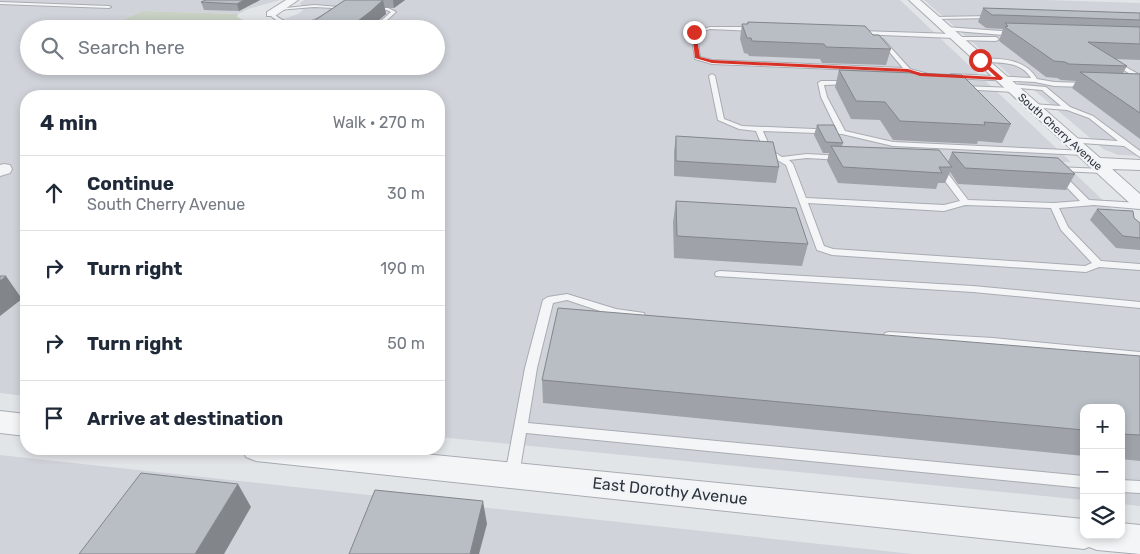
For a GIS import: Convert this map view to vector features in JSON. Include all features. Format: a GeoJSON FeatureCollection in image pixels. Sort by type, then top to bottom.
{"type":"FeatureCollection","features":[{"type":"Feature","properties":{"kind":"street"},"geometry":{"type":"LineString","coordinates":[[274,11],[293,0]]}},
{"type":"Feature","properties":{"kind":"street","name":"South Cherry Avenue"},"geometry":{"type":"LineString","coordinates":[[914,0],[934,18],[953,30],[980,60],[1138,200]]}},
{"type":"Feature","properties":{"kind":"street"},"geometry":{"type":"LineString","coordinates":[[1094,162],[1140,157]]}},
{"type":"Feature","properties":{"kind":"street"},"geometry":{"type":"LineString","coordinates":[[0,422],[20,424]]}},
{"type":"Feature","properties":{"kind":"street","name":"East Dorothy Avenue"},"geometry":{"type":"LineString","coordinates":[[315,455],[1080,534]]}},
{"type":"Feature","properties":{"kind":"street"},"geometry":{"type":"LineString","coordinates":[[1125,538],[1140,540]]}},
{"type":"Feature","properties":{"kind":"lane"},"geometry":{"type":"LineString","coordinates":[[0,4],[109,7]]}},
{"type":"Feature","properties":{"kind":"lane"},"geometry":{"type":"LineString","coordinates":[[276,20],[274,11],[314,6],[346,7]]}},
{"type":"Feature","properties":{"kind":"lane"},"geometry":{"type":"LineString","coordinates":[[320,20],[338,7]]}},
{"type":"Feature","properties":{"kind":"lane"},"geometry":{"type":"LineString","coordinates":[[363,8],[394,11],[384,20]]}},
{"type":"Feature","properties":{"kind":"lane"},"geometry":{"type":"LineString","coordinates":[[953,30],[1002,18]]}},
{"type":"Feature","properties":{"kind":"lane"},"geometry":{"type":"LineString","coordinates":[[759,30],[710,28],[694,32],[698,58],[712,62],[908,70],[920,74],[938,75]]}},
{"type":"Feature","properties":{"kind":"lane"},"geometry":{"type":"LineString","coordinates":[[953,30],[968,29]]}},
{"type":"Feature","properties":{"kind":"lane"},"geometry":{"type":"LineString","coordinates":[[857,33],[968,29],[1022,37],[953,30]]}},
{"type":"Feature","properties":{"kind":"lane"},"geometry":{"type":"LineString","coordinates":[[877,33],[908,70]]}},
{"type":"Feature","properties":{"kind":"lane"},"geometry":{"type":"LineString","coordinates":[[980,60],[1010,61],[1031,73],[1035,80]]}},
{"type":"Feature","properties":{"kind":"lane"},"geometry":{"type":"LineString","coordinates":[[1124,68],[1140,78]]}},
{"type":"Feature","properties":{"kind":"lane"},"geometry":{"type":"LineString","coordinates":[[712,76],[721,120],[741,128],[842,132],[893,144],[925,149],[1094,162]]}},
{"type":"Feature","properties":{"kind":"lane"},"geometry":{"type":"LineString","coordinates":[[947,76],[1044,88],[1068,108]]}},
{"type":"Feature","properties":{"kind":"lane"},"geometry":{"type":"LineString","coordinates":[[955,87],[1009,85],[1035,80],[1054,84],[1089,86]]}},
{"type":"Feature","properties":{"kind":"lane"},"geometry":{"type":"LineString","coordinates":[[842,132],[824,96],[821,83],[858,83]]}},
{"type":"Feature","properties":{"kind":"lane"},"geometry":{"type":"LineString","coordinates":[[1032,106],[1068,108],[1091,117],[1140,157]]}},
{"type":"Feature","properties":{"kind":"lane"},"geometry":{"type":"LineString","coordinates":[[759,130],[768,151],[790,164],[820,248],[832,252],[1086,269],[1098,264],[1140,267]]}},
{"type":"Feature","properties":{"kind":"lane"},"geometry":{"type":"LineString","coordinates":[[1070,140],[1125,144]]}},
{"type":"Feature","properties":{"kind":"lane"},"geometry":{"type":"LineString","coordinates":[[781,159],[807,156],[847,158]]}},
{"type":"Feature","properties":{"kind":"lane"},"geometry":{"type":"LineString","coordinates":[[951,164],[936,162],[965,202]]}},
{"type":"Feature","properties":{"kind":"lane"},"geometry":{"type":"LineString","coordinates":[[1087,203],[1053,169],[1094,162]]}},
{"type":"Feature","properties":{"kind":"lane"},"geometry":{"type":"LineString","coordinates":[[803,200],[944,208],[965,202],[1054,206],[1138,200]]}},
{"type":"Feature","properties":{"kind":"lane"},"geometry":{"type":"LineString","coordinates":[[1054,206],[1064,228],[1098,264]]}},
{"type":"Feature","properties":{"kind":"lane"},"geometry":{"type":"LineString","coordinates":[[720,274],[964,289],[1140,305]]}},
{"type":"Feature","properties":{"kind":"lane"},"geometry":{"type":"LineString","coordinates":[[512,475],[533,359],[548,300],[567,298],[615,312],[648,317]]}},
{"type":"Feature","properties":{"kind":"lane"},"geometry":{"type":"LineString","coordinates":[[874,335],[993,342],[1140,356]]}},
{"type":"Feature","properties":{"kind":"lane"},"geometry":{"type":"LineString","coordinates":[[520,427],[1080,482]]}},
{"type":"Feature","properties":{"kind":"lane"},"geometry":{"type":"LineString","coordinates":[[1125,486],[1140,487]]}},
{"type":"Feature","properties":{"kind":"shaded area"},"geometry":{"type":"Polygon","coordinates":[[[0,0],[280,0],[248,9],[238,14],[143,11],[122,20],[20,20],[20,75],[445,75],[445,20],[280,20],[298,14],[303,10],[300,3],[304,0],[900,0],[1071,162],[1063,162],[1140,236],[1140,506],[1125,504],[1125,404],[1080,404],[1080,500],[445,438],[445,90],[20,90],[20,395],[0,393],[0,0]]]}},
{"type":"Feature","properties":{"kind":"shaded area"},"geometry":{"type":"Polygon","coordinates":[[[924,0],[1047,0],[1140,3],[1140,156],[1118,155],[1103,149],[1028,85],[1021,85],[924,0]]]}},
{"type":"Feature","properties":{"kind":"shaded area"},"geometry":{"type":"Polygon","coordinates":[[[143,11],[238,14],[237,17],[243,20],[122,20],[143,11]]]}},
{"type":"Feature","properties":{"kind":"shaded area"},"geometry":{"type":"Polygon","coordinates":[[[0,455],[913,554],[0,554],[0,455]]]}},
{"type":"Feature","properties":{"kind":"building"},"geometry":{"type":"Polygon","coordinates":[[[206,0],[244,0],[237,4],[201,2],[206,0]]]}},
{"type":"Feature","properties":{"kind":"building"},"geometry":{"type":"Polygon","coordinates":[[[345,0],[383,0],[359,20],[315,20],[345,0]]]}},
{"type":"Feature","properties":{"kind":"building"},"geometry":{"type":"Polygon","coordinates":[[[983,8],[1140,13],[1140,20],[992,15],[983,8]]]}},
{"type":"Feature","properties":{"kind":"building"},"geometry":{"type":"Polygon","coordinates":[[[748,22],[865,26],[873,35],[879,35],[891,49],[826,47],[824,44],[752,41],[751,38],[747,38],[742,24],[748,24],[748,22]]]}},
{"type":"Feature","properties":{"kind":"building"},"geometry":{"type":"Polygon","coordinates":[[[1005,23],[1140,27],[1140,44],[1088,42],[1127,66],[1069,64],[1054,61],[1005,27],[1008,26],[1005,23]]]}},
{"type":"Feature","properties":{"kind":"building"},"geometry":{"type":"Polygon","coordinates":[[[839,70],[962,75],[1011,124],[984,122],[985,125],[900,121],[885,102],[856,101],[839,70]]]}},
{"type":"Feature","properties":{"kind":"building"},"geometry":{"type":"Polygon","coordinates":[[[1080,72],[1140,74],[1140,113],[1080,72]]]}},
{"type":"Feature","properties":{"kind":"building"},"geometry":{"type":"Polygon","coordinates":[[[817,125],[834,125],[843,143],[826,142],[817,125]]]}},
{"type":"Feature","properties":{"kind":"building"},"geometry":{"type":"Polygon","coordinates":[[[676,136],[773,142],[779,167],[676,161],[676,136]]]}},
{"type":"Feature","properties":{"kind":"building"},"geometry":{"type":"Polygon","coordinates":[[[831,146],[939,150],[952,167],[939,167],[942,173],[843,167],[831,146]]]}},
{"type":"Feature","properties":{"kind":"building"},"geometry":{"type":"Polygon","coordinates":[[[952,152],[1058,158],[1075,174],[965,168],[952,152]]]}},
{"type":"Feature","properties":{"kind":"building"},"geometry":{"type":"Polygon","coordinates":[[[676,201],[796,208],[808,244],[677,236],[676,201]]]}},
{"type":"Feature","properties":{"kind":"building"},"geometry":{"type":"Polygon","coordinates":[[[1097,209],[1133,211],[1134,218],[1140,223],[1140,238],[1123,236],[1097,209]]]}},
{"type":"Feature","properties":{"kind":"building"},"geometry":{"type":"Polygon","coordinates":[[[558,308],[1140,356],[1140,435],[1125,434],[1125,404],[1080,404],[1080,430],[542,380],[558,308]]]}},
{"type":"Feature","properties":{"kind":"building"},"geometry":{"type":"Polygon","coordinates":[[[141,473],[238,484],[195,554],[79,554],[141,473]]]}},
{"type":"Feature","properties":{"kind":"building"},"geometry":{"type":"Polygon","coordinates":[[[375,490],[483,501],[470,554],[349,554],[375,490]]]}},
{"type":"Feature","properties":{"kind":"route"},"geometry":{"type":"LineString","coordinates":[[694,32],[698,58],[712,62],[908,70],[920,74],[1001,78],[980,60]]}}]}
